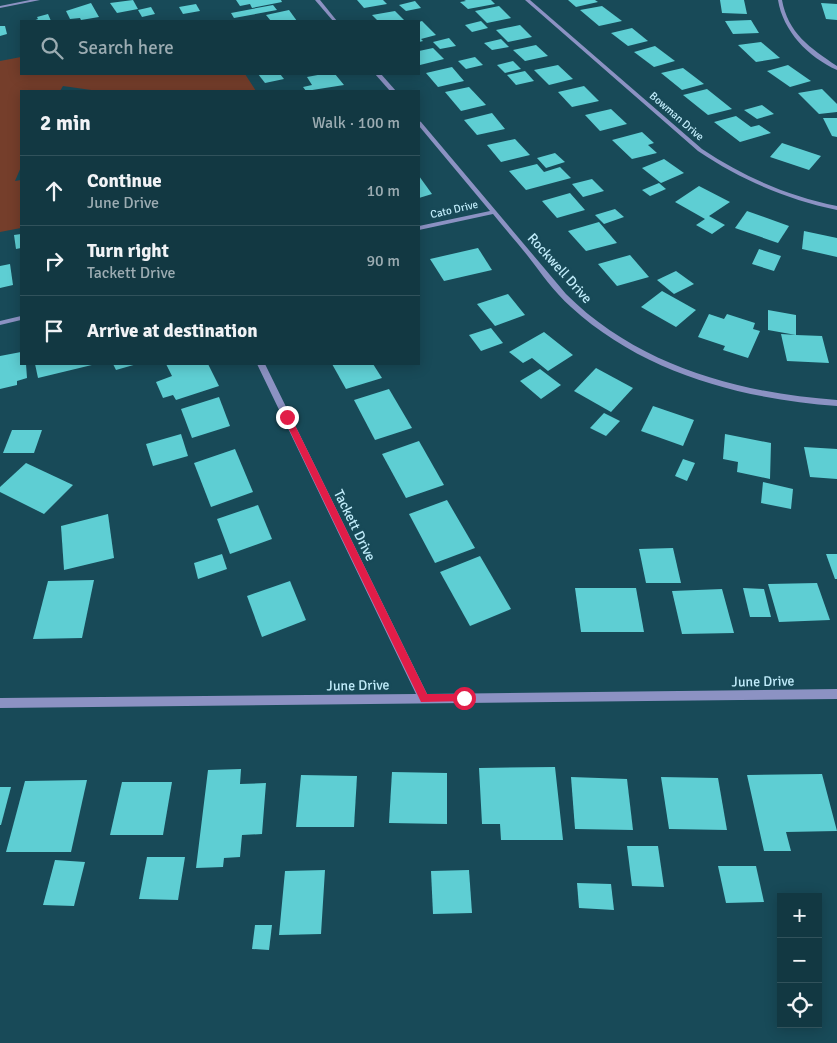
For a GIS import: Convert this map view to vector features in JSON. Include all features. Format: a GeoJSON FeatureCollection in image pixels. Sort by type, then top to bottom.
{"type":"FeatureCollection","features":[{"type":"Feature","properties":{"kind":"street"},"geometry":{"type":"LineString","coordinates":[[0,8],[38,0]]}},
{"type":"Feature","properties":{"kind":"street"},"geometry":{"type":"LineString","coordinates":[[317,0],[334,20]]}},
{"type":"Feature","properties":{"kind":"street","name":"Bowman Drive"},"geometry":{"type":"LineString","coordinates":[[527,0],[700,150],[721,164],[769,188],[837,208]]}},
{"type":"Feature","properties":{"kind":"street"},"geometry":{"type":"LineString","coordinates":[[780,0],[781,10],[790,30],[810,50],[837,68]]}},
{"type":"Feature","properties":{"kind":"street"},"geometry":{"type":"LineString","coordinates":[[379,75],[392,90]]}},
{"type":"Feature","properties":{"kind":"street","name":"Rockwell Drive"},"geometry":{"type":"LineString","coordinates":[[420,124],[566,298],[601,327],[628,345],[666,364],[722,384],[791,399],[837,403]]}},
{"type":"Feature","properties":{"kind":"street","name":"Cato Drive"},"geometry":{"type":"LineString","coordinates":[[420,228],[494,212]]}},
{"type":"Feature","properties":{"kind":"street"},"geometry":{"type":"LineString","coordinates":[[0,323],[20,318]]}},
{"type":"Feature","properties":{"kind":"street","name":"Tackett Drive"},"geometry":{"type":"LineString","coordinates":[[261,365],[424,698]]}},
{"type":"Feature","properties":{"kind":"street","name":"June Drive"},"geometry":{"type":"LineString","coordinates":[[0,703],[837,694]]}},
{"type":"Feature","properties":{"kind":"shaded area"},"geometry":{"type":"Polygon","coordinates":[[[20,57],[20,75],[246,75],[255,90],[91,90],[63,86],[61,90],[20,90],[20,169],[15,181],[20,180],[20,228],[0,232],[0,61],[20,57]]]}},
{"type":"Feature","properties":{"kind":"building"},"geometry":{"type":"Polygon","coordinates":[[[133,0],[138,9],[117,13],[110,3],[133,0]]]}},
{"type":"Feature","properties":{"kind":"building"},"geometry":{"type":"Polygon","coordinates":[[[236,0],[281,0],[282,2],[252,8],[250,4],[240,6],[236,0]]]}},
{"type":"Feature","properties":{"kind":"building"},"geometry":{"type":"Polygon","coordinates":[[[357,0],[383,0],[387,4],[364,8],[357,0]]]}},
{"type":"Feature","properties":{"kind":"building"},"geometry":{"type":"Polygon","coordinates":[[[464,0],[491,0],[495,4],[468,9],[460,2],[466,1],[464,0]]]}},
{"type":"Feature","properties":{"kind":"building"},"geometry":{"type":"Polygon","coordinates":[[[568,0],[595,0],[598,2],[576,7],[568,0]]]}},
{"type":"Feature","properties":{"kind":"building"},"geometry":{"type":"Polygon","coordinates":[[[720,0],[744,0],[747,14],[722,13],[720,0]]]}},
{"type":"Feature","properties":{"kind":"building"},"geometry":{"type":"Polygon","coordinates":[[[415,1],[421,8],[406,11],[399,5],[415,1]]]}},
{"type":"Feature","properties":{"kind":"building"},"geometry":{"type":"Polygon","coordinates":[[[91,3],[99,17],[81,20],[80,18],[70,19],[66,11],[91,3]]]}},
{"type":"Feature","properties":{"kind":"building"},"geometry":{"type":"Polygon","coordinates":[[[821,3],[837,4],[837,20],[826,19],[821,3]]]}},
{"type":"Feature","properties":{"kind":"building"},"geometry":{"type":"Polygon","coordinates":[[[196,4],[200,11],[183,14],[179,7],[196,4]]]}},
{"type":"Feature","properties":{"kind":"building"},"geometry":{"type":"Polygon","coordinates":[[[273,5],[277,10],[234,18],[231,13],[273,5]]]}},
{"type":"Feature","properties":{"kind":"building"},"geometry":{"type":"Polygon","coordinates":[[[499,6],[511,18],[487,23],[475,11],[499,6]]]}},
{"type":"Feature","properties":{"kind":"building"},"geometry":{"type":"Polygon","coordinates":[[[602,6],[622,21],[599,26],[580,10],[602,6]]]}},
{"type":"Feature","properties":{"kind":"building"},"geometry":{"type":"Polygon","coordinates":[[[151,7],[155,14],[142,17],[138,10],[151,7]]]}},
{"type":"Feature","properties":{"kind":"building"},"geometry":{"type":"Polygon","coordinates":[[[289,10],[296,20],[270,20],[266,15],[289,10]]]}},
{"type":"Feature","properties":{"kind":"building"},"geometry":{"type":"Polygon","coordinates":[[[395,11],[404,20],[377,20],[372,15],[395,11]]]}},
{"type":"Feature","properties":{"kind":"building"},"geometry":{"type":"Polygon","coordinates":[[[48,14],[51,20],[36,20],[38,19],[37,17],[48,14]]]}},
{"type":"Feature","properties":{"kind":"building"},"geometry":{"type":"Polygon","coordinates":[[[751,20],[759,33],[733,34],[725,21],[751,20]]]}},
{"type":"Feature","properties":{"kind":"building"},"geometry":{"type":"Polygon","coordinates":[[[422,21],[436,35],[421,39],[423,41],[420,42],[420,22],[422,21]]]}},
{"type":"Feature","properties":{"kind":"building"},"geometry":{"type":"Polygon","coordinates":[[[481,21],[488,28],[472,32],[465,25],[481,21]]]}},
{"type":"Feature","properties":{"kind":"building"},"geometry":{"type":"Polygon","coordinates":[[[520,25],[532,37],[508,42],[496,30],[520,25]]]}},
{"type":"Feature","properties":{"kind":"building"},"geometry":{"type":"Polygon","coordinates":[[[0,26],[5,26],[7,34],[0,36],[0,26]]]}},
{"type":"Feature","properties":{"kind":"building"},"geometry":{"type":"Polygon","coordinates":[[[632,28],[648,41],[628,46],[611,33],[632,28]]]}},
{"type":"Feature","properties":{"kind":"building"},"geometry":{"type":"Polygon","coordinates":[[[449,38],[456,46],[440,49],[433,42],[449,38]]]}},
{"type":"Feature","properties":{"kind":"building"},"geometry":{"type":"Polygon","coordinates":[[[501,39],[509,47],[492,50],[484,43],[501,39]]]}},
{"type":"Feature","properties":{"kind":"building"},"geometry":{"type":"Polygon","coordinates":[[[761,42],[780,58],[756,62],[738,45],[761,42]]]}},
{"type":"Feature","properties":{"kind":"building"},"geometry":{"type":"Polygon","coordinates":[[[536,45],[548,56],[525,61],[513,50],[536,45]]]}},
{"type":"Feature","properties":{"kind":"building"},"geometry":{"type":"Polygon","coordinates":[[[655,46],[675,61],[654,67],[634,52],[655,46]]]}},
{"type":"Feature","properties":{"kind":"building"},"geometry":{"type":"Polygon","coordinates":[[[433,48],[444,59],[420,65],[420,51],[433,48]]]}},
{"type":"Feature","properties":{"kind":"building"},"geometry":{"type":"Polygon","coordinates":[[[475,57],[483,65],[466,69],[458,61],[475,57]]]}},
{"type":"Feature","properties":{"kind":"building"},"geometry":{"type":"Polygon","coordinates":[[[513,61],[521,69],[505,73],[497,65],[513,61]]]}},
{"type":"Feature","properties":{"kind":"building"},"geometry":{"type":"Polygon","coordinates":[[[558,65],[573,79],[549,85],[534,70],[558,65]]]}},
{"type":"Feature","properties":{"kind":"building"},"geometry":{"type":"Polygon","coordinates":[[[788,65],[811,81],[790,87],[767,71],[788,65]]]}},
{"type":"Feature","properties":{"kind":"building"},"geometry":{"type":"Polygon","coordinates":[[[452,67],[464,81],[438,87],[426,73],[452,67]]]}},
{"type":"Feature","properties":{"kind":"building"},"geometry":{"type":"Polygon","coordinates":[[[683,68],[704,84],[682,90],[661,73],[683,68]]]}},
{"type":"Feature","properties":{"kind":"building"},"geometry":{"type":"Polygon","coordinates":[[[525,71],[534,81],[516,85],[507,75],[525,71]]]}},
{"type":"Feature","properties":{"kind":"building"},"geometry":{"type":"Polygon","coordinates":[[[259,75],[281,75],[284,79],[265,83],[259,75]]]}},
{"type":"Feature","properties":{"kind":"building"},"geometry":{"type":"Polygon","coordinates":[[[336,75],[344,85],[305,90],[303,87],[312,85],[307,77],[336,75]]]}},
{"type":"Feature","properties":{"kind":"building"},"geometry":{"type":"Polygon","coordinates":[[[584,86],[599,101],[572,107],[558,92],[584,86]]]}},
{"type":"Feature","properties":{"kind":"building"},"geometry":{"type":"Polygon","coordinates":[[[469,87],[486,105],[461,111],[445,92],[469,87]]]}},
{"type":"Feature","properties":{"kind":"building"},"geometry":{"type":"Polygon","coordinates":[[[707,89],[732,109],[708,115],[683,95],[707,89]]]}},
{"type":"Feature","properties":{"kind":"building"},"geometry":{"type":"Polygon","coordinates":[[[822,89],[837,104],[837,112],[819,114],[798,93],[822,89]]]}},
{"type":"Feature","properties":{"kind":"building"},"geometry":{"type":"Polygon","coordinates":[[[762,105],[774,114],[757,119],[744,110],[762,105]]]}},
{"type":"Feature","properties":{"kind":"building"},"geometry":{"type":"Polygon","coordinates":[[[611,109],[627,124],[600,131],[585,115],[611,109]]]}},
{"type":"Feature","properties":{"kind":"building"},"geometry":{"type":"Polygon","coordinates":[[[492,113],[505,129],[477,135],[464,120],[492,113]]]}},
{"type":"Feature","properties":{"kind":"building"},"geometry":{"type":"Polygon","coordinates":[[[736,116],[751,127],[759,125],[771,133],[740,142],[714,122],[736,116]]]}},
{"type":"Feature","properties":{"kind":"building"},"geometry":{"type":"Polygon","coordinates":[[[823,118],[837,118],[837,137],[832,136],[823,118]]]}},
{"type":"Feature","properties":{"kind":"building"},"geometry":{"type":"Polygon","coordinates":[[[642,132],[654,143],[648,145],[657,153],[632,159],[612,140],[642,132]]]}},
{"type":"Feature","properties":{"kind":"building"},"geometry":{"type":"Polygon","coordinates":[[[515,139],[530,155],[501,162],[487,145],[515,139]]]}},
{"type":"Feature","properties":{"kind":"building"},"geometry":{"type":"Polygon","coordinates":[[[782,143],[821,156],[809,170],[770,157],[782,143]]]}},
{"type":"Feature","properties":{"kind":"building"},"geometry":{"type":"Polygon","coordinates":[[[555,153],[565,162],[546,168],[537,158],[555,153]]]}},
{"type":"Feature","properties":{"kind":"building"},"geometry":{"type":"Polygon","coordinates":[[[664,159],[684,173],[661,183],[642,168],[664,159]]]}},
{"type":"Feature","properties":{"kind":"building"},"geometry":{"type":"Polygon","coordinates":[[[537,164],[544,172],[560,167],[571,178],[526,190],[509,171],[537,164]]]}},
{"type":"Feature","properties":{"kind":"building"},"geometry":{"type":"Polygon","coordinates":[[[420,177],[432,194],[420,198],[420,177]]]}},
{"type":"Feature","properties":{"kind":"building"},"geometry":{"type":"Polygon","coordinates":[[[592,179],[604,191],[583,197],[572,184],[592,179]]]}},
{"type":"Feature","properties":{"kind":"building"},"geometry":{"type":"Polygon","coordinates":[[[659,183],[666,189],[650,196],[642,190],[659,183]]]}},
{"type":"Feature","properties":{"kind":"building"},"geometry":{"type":"Polygon","coordinates":[[[699,186],[730,202],[709,216],[725,225],[712,234],[696,225],[705,219],[675,202],[699,186]]]}},
{"type":"Feature","properties":{"kind":"building"},"geometry":{"type":"Polygon","coordinates":[[[570,193],[585,210],[557,218],[542,201],[570,193]]]}},
{"type":"Feature","properties":{"kind":"building"},"geometry":{"type":"Polygon","coordinates":[[[615,209],[624,217],[604,224],[595,215],[615,209]]]}},
{"type":"Feature","properties":{"kind":"building"},"geometry":{"type":"Polygon","coordinates":[[[747,211],[789,226],[778,243],[735,228],[747,211]]]}},
{"type":"Feature","properties":{"kind":"building"},"geometry":{"type":"Polygon","coordinates":[[[599,222],[617,243],[586,251],[568,231],[599,222]]]}},
{"type":"Feature","properties":{"kind":"building"},"geometry":{"type":"Polygon","coordinates":[[[804,231],[837,238],[837,257],[802,249],[804,231]]]}},
{"type":"Feature","properties":{"kind":"building"},"geometry":{"type":"Polygon","coordinates":[[[20,234],[20,248],[16,249],[14,235],[20,234]]]}},
{"type":"Feature","properties":{"kind":"building"},"geometry":{"type":"Polygon","coordinates":[[[478,248],[492,270],[444,281],[430,259],[478,248]]]}},
{"type":"Feature","properties":{"kind":"building"},"geometry":{"type":"Polygon","coordinates":[[[759,249],[781,256],[774,271],[752,264],[759,249]]]}},
{"type":"Feature","properties":{"kind":"building"},"geometry":{"type":"Polygon","coordinates":[[[630,255],[649,277],[617,286],[598,264],[630,255]]]}},
{"type":"Feature","properties":{"kind":"building"},"geometry":{"type":"Polygon","coordinates":[[[10,264],[13,285],[0,288],[0,266],[10,264]]]}},
{"type":"Feature","properties":{"kind":"building"},"geometry":{"type":"Polygon","coordinates":[[[676,271],[694,284],[674,294],[657,280],[676,271]]]}},
{"type":"Feature","properties":{"kind":"building"},"geometry":{"type":"Polygon","coordinates":[[[662,291],[696,310],[676,327],[641,307],[662,291]]]}},
{"type":"Feature","properties":{"kind":"building"},"geometry":{"type":"Polygon","coordinates":[[[508,294],[525,315],[495,326],[477,304],[508,294]]]}},
{"type":"Feature","properties":{"kind":"building"},"geometry":{"type":"Polygon","coordinates":[[[768,310],[796,315],[796,335],[768,330],[768,310]]]}},
{"type":"Feature","properties":{"kind":"building"},"geometry":{"type":"Polygon","coordinates":[[[709,314],[724,319],[727,314],[755,323],[753,329],[760,331],[748,358],[723,350],[725,346],[698,337],[709,314]]]}},
{"type":"Feature","properties":{"kind":"building"},"geometry":{"type":"Polygon","coordinates":[[[491,328],[503,343],[481,351],[469,335],[491,328]]]}},
{"type":"Feature","properties":{"kind":"building"},"geometry":{"type":"Polygon","coordinates":[[[544,332],[573,355],[548,371],[532,358],[523,363],[509,352],[544,332]]]}},
{"type":"Feature","properties":{"kind":"building"},"geometry":{"type":"Polygon","coordinates":[[[781,334],[822,336],[829,363],[787,361],[781,334]]]}},
{"type":"Feature","properties":{"kind":"building"},"geometry":{"type":"Polygon","coordinates":[[[20,352],[20,365],[26,365],[27,378],[17,381],[17,385],[0,389],[0,356],[20,352]]]}},
{"type":"Feature","properties":{"kind":"building"},"geometry":{"type":"Polygon","coordinates":[[[35,365],[92,365],[38,378],[35,365]]]}},
{"type":"Feature","properties":{"kind":"building"},"geometry":{"type":"Polygon","coordinates":[[[114,365],[134,365],[116,370],[114,365]]]}},
{"type":"Feature","properties":{"kind":"building"},"geometry":{"type":"Polygon","coordinates":[[[166,365],[208,365],[219,386],[176,400],[173,395],[163,398],[156,382],[172,376],[166,365]]]}},
{"type":"Feature","properties":{"kind":"building"},"geometry":{"type":"Polygon","coordinates":[[[333,365],[374,365],[382,378],[346,389],[333,365]]]}},
{"type":"Feature","properties":{"kind":"building"},"geometry":{"type":"Polygon","coordinates":[[[596,368],[633,388],[611,412],[574,391],[596,368]]]}},
{"type":"Feature","properties":{"kind":"building"},"geometry":{"type":"Polygon","coordinates":[[[540,369],[561,385],[541,399],[520,381],[540,369]]]}},
{"type":"Feature","properties":{"kind":"building"},"geometry":{"type":"Polygon","coordinates":[[[389,389],[412,428],[375,440],[354,400],[389,389]]]}},
{"type":"Feature","properties":{"kind":"building"},"geometry":{"type":"Polygon","coordinates":[[[219,397],[230,426],[192,438],[181,409],[219,397]]]}},
{"type":"Feature","properties":{"kind":"building"},"geometry":{"type":"Polygon","coordinates":[[[653,406],[694,420],[683,446],[641,431],[653,406]]]}},
{"type":"Feature","properties":{"kind":"building"},"geometry":{"type":"Polygon","coordinates":[[[604,413],[620,421],[606,436],[590,428],[604,413]]]}},
{"type":"Feature","properties":{"kind":"building"},"geometry":{"type":"Polygon","coordinates":[[[12,430],[42,430],[34,453],[3,453],[12,430]]]}},
{"type":"Feature","properties":{"kind":"building"},"geometry":{"type":"Polygon","coordinates":[[[181,434],[188,456],[153,466],[146,444],[181,434]]]}},
{"type":"Feature","properties":{"kind":"building"},"geometry":{"type":"Polygon","coordinates":[[[725,434],[771,443],[770,479],[737,472],[738,462],[723,459],[725,434]]]}},
{"type":"Feature","properties":{"kind":"building"},"geometry":{"type":"Polygon","coordinates":[[[419,441],[444,485],[406,498],[382,454],[419,441]]]}},
{"type":"Feature","properties":{"kind":"building"},"geometry":{"type":"Polygon","coordinates":[[[804,447],[837,449],[837,479],[810,477],[804,447]]]}},
{"type":"Feature","properties":{"kind":"building"},"geometry":{"type":"Polygon","coordinates":[[[235,449],[253,492],[211,507],[194,463],[235,449]]]}},
{"type":"Feature","properties":{"kind":"building"},"geometry":{"type":"Polygon","coordinates":[[[683,459],[695,463],[687,481],[675,476],[683,459]]]}},
{"type":"Feature","properties":{"kind":"building"},"geometry":{"type":"Polygon","coordinates":[[[26,463],[73,485],[44,514],[0,492],[0,487],[26,463]]]}},
{"type":"Feature","properties":{"kind":"building"},"geometry":{"type":"Polygon","coordinates":[[[763,482],[793,489],[791,509],[761,503],[763,482]]]}},
{"type":"Feature","properties":{"kind":"building"},"geometry":{"type":"Polygon","coordinates":[[[447,500],[475,548],[435,563],[409,514],[447,500]]]}},
{"type":"Feature","properties":{"kind":"building"},"geometry":{"type":"Polygon","coordinates":[[[258,505],[272,539],[230,554],[217,519],[258,505]]]}},
{"type":"Feature","properties":{"kind":"building"},"geometry":{"type":"Polygon","coordinates":[[[108,514],[114,558],[64,570],[61,526],[108,514]]]}},
{"type":"Feature","properties":{"kind":"building"},"geometry":{"type":"Polygon","coordinates":[[[673,548],[681,583],[646,583],[639,549],[673,548]]]}},
{"type":"Feature","properties":{"kind":"building"},"geometry":{"type":"Polygon","coordinates":[[[222,554],[227,569],[198,579],[194,563],[222,554]]]}},
{"type":"Feature","properties":{"kind":"building"},"geometry":{"type":"Polygon","coordinates":[[[826,554],[837,554],[837,579],[835,579],[826,554]]]}},
{"type":"Feature","properties":{"kind":"building"},"geometry":{"type":"Polygon","coordinates":[[[480,556],[511,609],[470,626],[440,572],[480,556]]]}},
{"type":"Feature","properties":{"kind":"building"},"geometry":{"type":"Polygon","coordinates":[[[94,580],[82,638],[33,639],[48,581],[94,580]]]}},
{"type":"Feature","properties":{"kind":"building"},"geometry":{"type":"Polygon","coordinates":[[[290,581],[306,620],[262,637],[247,596],[290,581]]]}},
{"type":"Feature","properties":{"kind":"building"},"geometry":{"type":"Polygon","coordinates":[[[817,583],[830,620],[779,622],[768,584],[817,583]]]}},
{"type":"Feature","properties":{"kind":"building"},"geometry":{"type":"Polygon","coordinates":[[[575,588],[636,588],[644,632],[581,632],[575,588]]]}},
{"type":"Feature","properties":{"kind":"building"},"geometry":{"type":"Polygon","coordinates":[[[743,588],[764,589],[771,617],[750,617],[743,588]]]}},
{"type":"Feature","properties":{"kind":"building"},"geometry":{"type":"Polygon","coordinates":[[[722,589],[734,633],[682,634],[672,591],[722,589]]]}},
{"type":"Feature","properties":{"kind":"building"},"geometry":{"type":"Polygon","coordinates":[[[555,767],[563,840],[501,840],[500,824],[482,824],[479,768],[555,767]]]}},
{"type":"Feature","properties":{"kind":"building"},"geometry":{"type":"Polygon","coordinates":[[[241,769],[240,784],[266,783],[262,834],[242,835],[240,857],[224,858],[223,867],[196,868],[208,770],[241,769]]]}},
{"type":"Feature","properties":{"kind":"building"},"geometry":{"type":"Polygon","coordinates":[[[392,772],[447,773],[447,824],[389,823],[392,772]]]}},
{"type":"Feature","properties":{"kind":"building"},"geometry":{"type":"Polygon","coordinates":[[[822,774],[837,831],[786,832],[791,851],[764,851],[747,775],[822,774]]]}},
{"type":"Feature","properties":{"kind":"building"},"geometry":{"type":"Polygon","coordinates":[[[301,775],[357,776],[354,827],[296,827],[301,775]]]}},
{"type":"Feature","properties":{"kind":"building"},"geometry":{"type":"Polygon","coordinates":[[[571,777],[627,779],[633,830],[575,829],[571,777]]]}},
{"type":"Feature","properties":{"kind":"building"},"geometry":{"type":"Polygon","coordinates":[[[661,777],[718,778],[727,830],[669,829],[661,777]]]}},
{"type":"Feature","properties":{"kind":"building"},"geometry":{"type":"Polygon","coordinates":[[[87,780],[71,852],[6,852],[25,781],[87,780]]]}},
{"type":"Feature","properties":{"kind":"building"},"geometry":{"type":"Polygon","coordinates":[[[122,782],[172,782],[163,835],[110,835],[122,782]]]}},
{"type":"Feature","properties":{"kind":"building"},"geometry":{"type":"Polygon","coordinates":[[[0,787],[11,787],[1,825],[0,825],[0,787]]]}},
{"type":"Feature","properties":{"kind":"building"},"geometry":{"type":"Polygon","coordinates":[[[627,846],[658,846],[664,887],[632,886],[627,846]]]}},
{"type":"Feature","properties":{"kind":"building"},"geometry":{"type":"Polygon","coordinates":[[[147,857],[185,857],[178,900],[139,899],[147,857]]]}},
{"type":"Feature","properties":{"kind":"building"},"geometry":{"type":"Polygon","coordinates":[[[55,860],[85,862],[74,906],[43,905],[55,860]]]}},
{"type":"Feature","properties":{"kind":"building"},"geometry":{"type":"Polygon","coordinates":[[[718,866],[756,866],[764,902],[726,903],[718,866]]]}},
{"type":"Feature","properties":{"kind":"building"},"geometry":{"type":"Polygon","coordinates":[[[325,870],[321,934],[279,935],[285,871],[325,870]]]}},
{"type":"Feature","properties":{"kind":"building"},"geometry":{"type":"Polygon","coordinates":[[[469,870],[472,913],[433,914],[431,871],[469,870]]]}},
{"type":"Feature","properties":{"kind":"building"},"geometry":{"type":"Polygon","coordinates":[[[577,883],[611,884],[614,910],[579,908],[577,883]]]}},
{"type":"Feature","properties":{"kind":"building"},"geometry":{"type":"Polygon","coordinates":[[[255,925],[272,925],[269,950],[252,949],[255,925]]]}},
{"type":"Feature","properties":{"kind":"route"},"geometry":{"type":"LineString","coordinates":[[287,417],[424,698],[464,698]]}}]}
